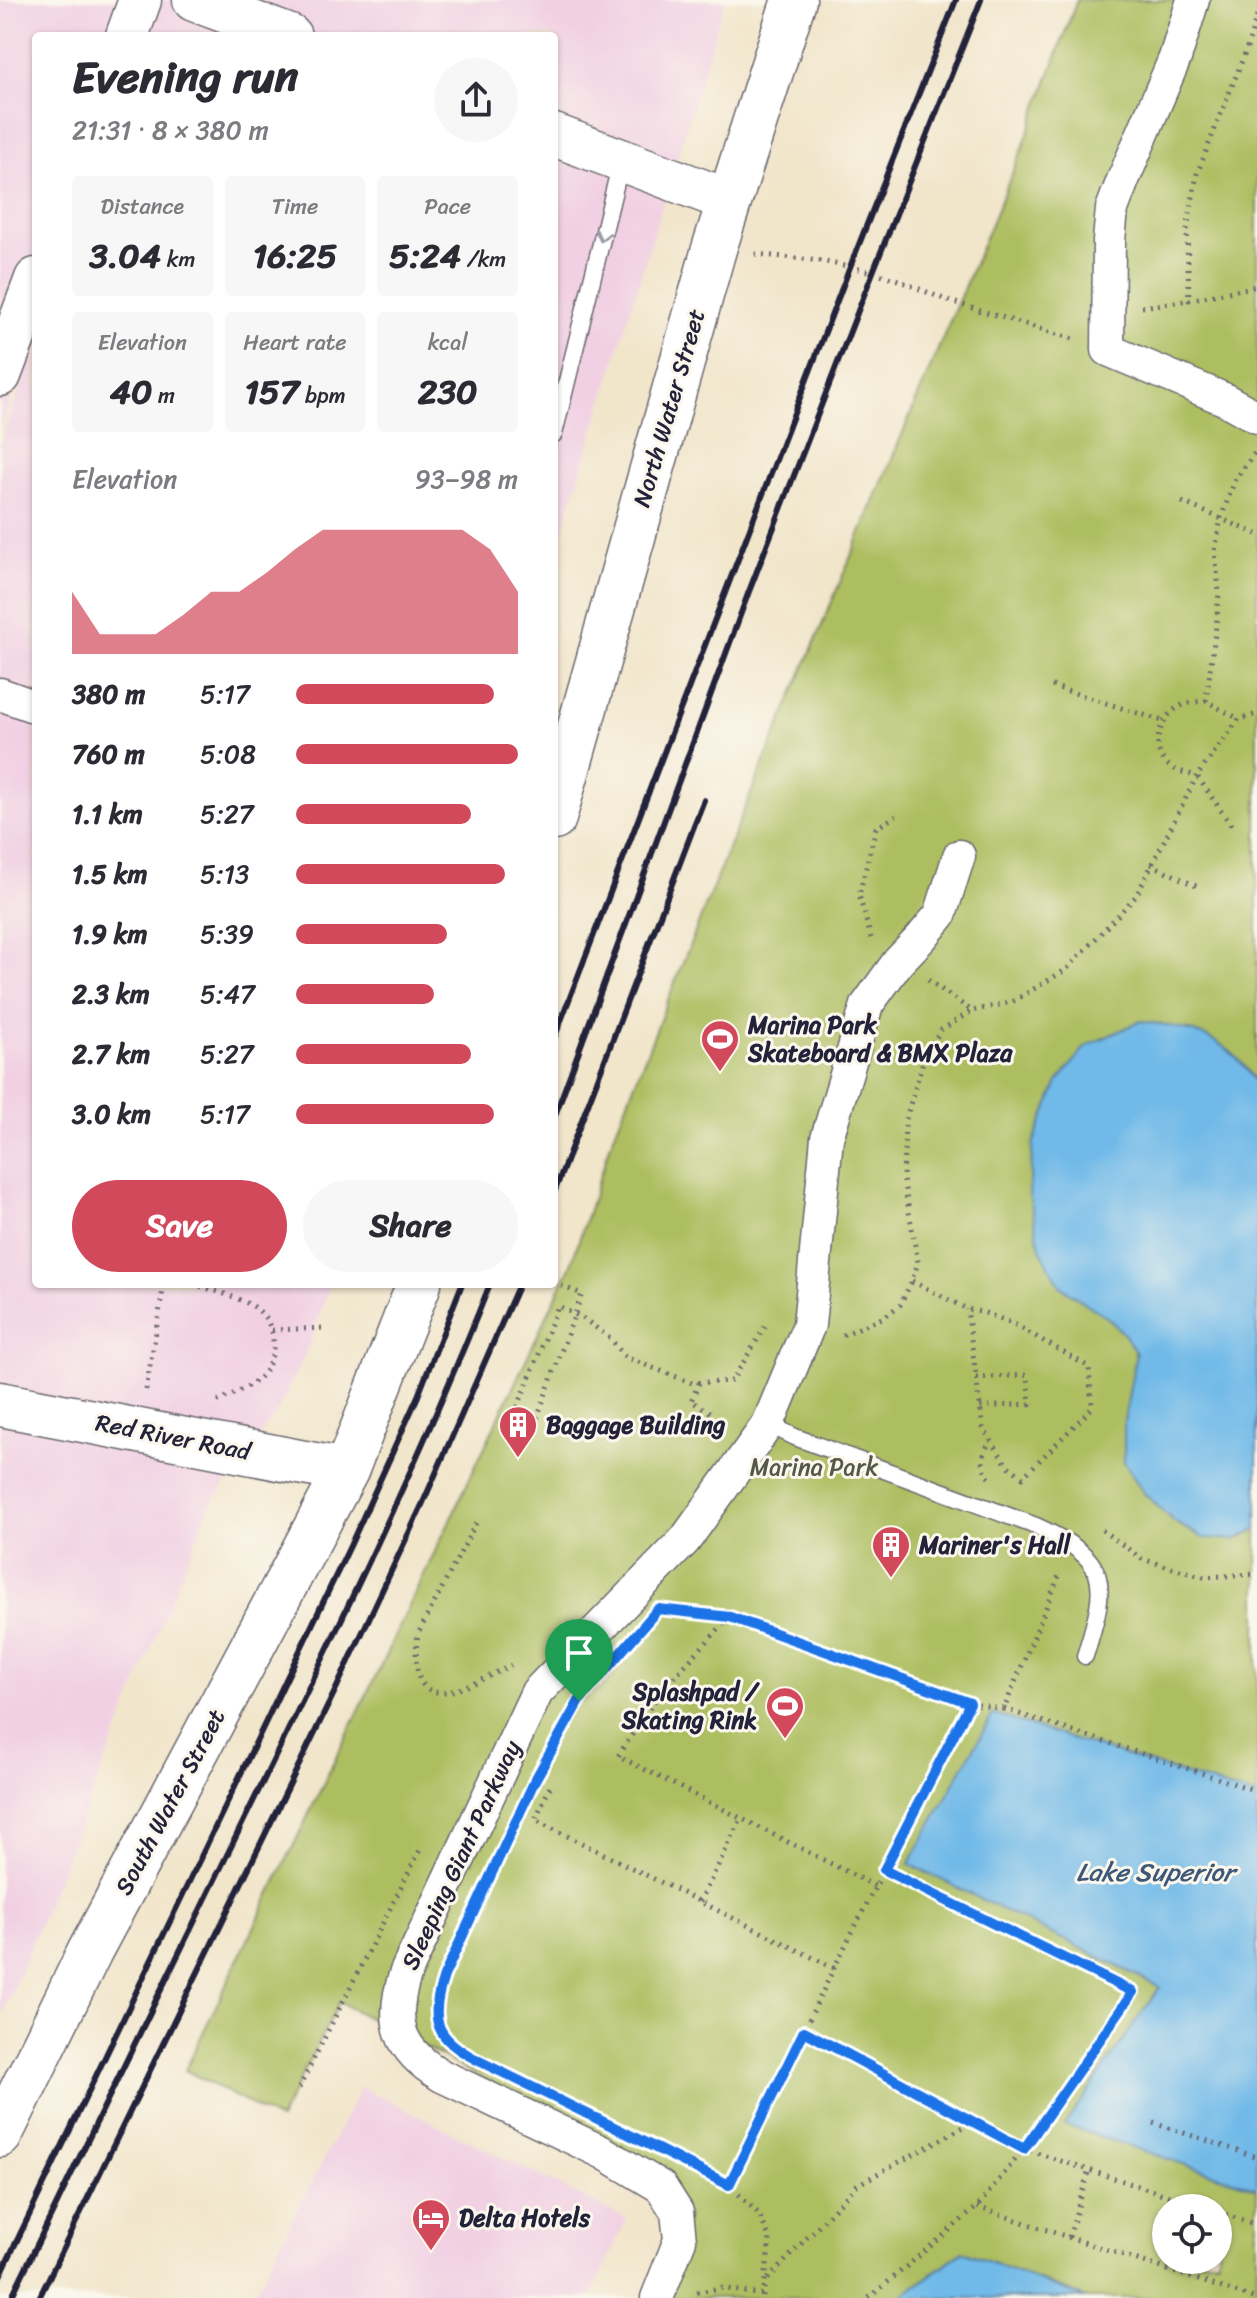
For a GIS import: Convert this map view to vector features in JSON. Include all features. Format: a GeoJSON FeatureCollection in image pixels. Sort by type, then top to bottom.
{"type":"FeatureCollection","features":[{"type":"Feature","properties":{"kind":"main road","name":"North Water Street"},"geometry":{"type":"LineString","coordinates":[[558,804],[714,249],[794,0]]}},
{"type":"Feature","properties":{"kind":"main road"},"geometry":{"type":"LineString","coordinates":[[346,1471],[417,1288]]}},
{"type":"Feature","properties":{"kind":"main road","name":"Red River Road"},"geometry":{"type":"LineString","coordinates":[[0,1404],[346,1471]]}},
{"type":"Feature","properties":{"kind":"main road","name":"South Water Street"},"geometry":{"type":"LineString","coordinates":[[0,2135],[90,1951],[346,1471]]}},
{"type":"Feature","properties":{"kind":"street"},"geometry":{"type":"LineString","coordinates":[[128,32],[140,0]]}},
{"type":"Feature","properties":{"kind":"street"},"geometry":{"type":"LineString","coordinates":[[194,0],[279,32]]}},
{"type":"Feature","properties":{"kind":"street"},"geometry":{"type":"LineString","coordinates":[[1193,0],[1175,58],[1112,209],[1108,350],[1224,399],[1257,417]]}},
{"type":"Feature","properties":{"kind":"street"},"geometry":{"type":"LineString","coordinates":[[558,136],[730,201]]}},
{"type":"Feature","properties":{"kind":"street"},"geometry":{"type":"LineString","coordinates":[[0,375],[32,290]]}},
{"type":"Feature","properties":{"kind":"street"},"geometry":{"type":"LineString","coordinates":[[0,694],[32,706]]}},
{"type":"Feature","properties":{"kind":"street","name":"Sleeping Giant Parkway"},"geometry":{"type":"LineString","coordinates":[[657,2298],[680,2240],[677,2212],[661,2187],[604,2153],[425,2066],[409,2050],[402,2037],[400,1989],[537,1692],[685,1540],[768,1424],[809,1325],[827,1138],[867,1005],[898,962],[940,915],[959,856]]}},
{"type":"Feature","properties":{"kind":"lane"},"geometry":{"type":"LineString","coordinates":[[558,418],[621,160]]}},
{"type":"Feature","properties":{"kind":"lane"},"geometry":{"type":"LineString","coordinates":[[768,1424],[795,1437],[1036,1526],[1063,1539],[1089,1558],[1097,1571],[1099,1611],[1085,1656]]}},
{"type":"Feature","properties":{"kind":"path"},"geometry":{"type":"LineString","coordinates":[[1189,300],[1187,230],[1197,174],[1257,16]]}},
{"type":"Feature","properties":{"kind":"path"},"geometry":{"type":"LineString","coordinates":[[752,254],[821,261],[873,272],[946,300],[1108,350]]}},
{"type":"Feature","properties":{"kind":"path"},"geometry":{"type":"LineString","coordinates":[[1108,312],[1257,286]]}},
{"type":"Feature","properties":{"kind":"path"},"geometry":{"type":"LineString","coordinates":[[1206,701],[1217,619],[1219,591],[1215,551],[1221,518],[1235,480],[1257,450]]}},
{"type":"Feature","properties":{"kind":"path"},"geometry":{"type":"LineString","coordinates":[[1182,502],[1257,534]]}},
{"type":"Feature","properties":{"kind":"path"},"geometry":{"type":"LineString","coordinates":[[1052,686],[1163,721]]}},
{"type":"Feature","properties":{"kind":"path"},"geometry":{"type":"LineString","coordinates":[[1231,825],[1197,776],[1168,766],[1157,747],[1163,721],[1179,706],[1206,701],[1239,719]]}},
{"type":"Feature","properties":{"kind":"path"},"geometry":{"type":"LineString","coordinates":[[839,1346],[844,1333],[884,1317],[900,1305],[912,1281],[918,1262],[903,1178],[905,1122],[924,1058],[941,1030],[972,1011],[1012,1002],[1067,969],[1136,896],[1197,776],[1239,719],[1257,714]]}},
{"type":"Feature","properties":{"kind":"path"},"geometry":{"type":"LineString","coordinates":[[874,946],[859,895],[876,828],[896,816]]}},
{"type":"Feature","properties":{"kind":"path"},"geometry":{"type":"LineString","coordinates":[[1151,864],[1196,886]]}},
{"type":"Feature","properties":{"kind":"path"},"geometry":{"type":"LineString","coordinates":[[924,977],[972,1011]]}},
{"type":"Feature","properties":{"kind":"path"},"geometry":{"type":"LineString","coordinates":[[912,1281],[967,1309],[1012,1323],[1089,1367],[1092,1408],[1023,1477],[1007,1465],[983,1428],[967,1309]]}},
{"type":"Feature","properties":{"kind":"path"},"geometry":{"type":"LineString","coordinates":[[558,1285],[582,1294],[575,1314],[537,1418],[517,1409],[558,1306],[575,1314],[584,1319],[610,1338],[625,1357],[692,1383],[732,1381],[774,1314]]}},
{"type":"Feature","properties":{"kind":"path"},"geometry":{"type":"LineString","coordinates":[[146,1391],[163,1288]]}},
{"type":"Feature","properties":{"kind":"path"},"geometry":{"type":"LineString","coordinates":[[205,1288],[254,1306],[274,1335],[265,1371],[250,1384],[212,1404]]}},
{"type":"Feature","properties":{"kind":"path"},"geometry":{"type":"LineString","coordinates":[[272,1330],[324,1328]]}},
{"type":"Feature","properties":{"kind":"path"},"geometry":{"type":"LineString","coordinates":[[976,1378],[1027,1375],[1030,1404],[980,1407]]}},
{"type":"Feature","properties":{"kind":"path"},"geometry":{"type":"LineString","coordinates":[[699,1383],[691,1401],[715,1415]]}},
{"type":"Feature","properties":{"kind":"path"},"geometry":{"type":"LineString","coordinates":[[991,1440],[982,1459],[983,1468],[992,1483]]}},
{"type":"Feature","properties":{"kind":"path"},"geometry":{"type":"LineString","coordinates":[[476,1523],[418,1634],[415,1653],[417,1671],[422,1683],[431,1692],[442,1694],[466,1687],[519,1661]]}},
{"type":"Feature","properties":{"kind":"path"},"geometry":{"type":"LineString","coordinates":[[1096,1526],[1142,1559],[1204,1577],[1257,1574]]}},
{"type":"Feature","properties":{"kind":"path"},"geometry":{"type":"LineString","coordinates":[[1004,1709],[1063,1565]]}},
{"type":"Feature","properties":{"kind":"path"},"geometry":{"type":"LineString","coordinates":[[667,1600],[658,1609],[730,1617],[970,1703],[1004,1709],[1257,1791]]}},
{"type":"Feature","properties":{"kind":"path"},"geometry":{"type":"LineString","coordinates":[[730,1617],[661,1691],[618,1756],[875,1886]]}},
{"type":"Feature","properties":{"kind":"path"},"geometry":{"type":"LineString","coordinates":[[557,1740],[579,1701]]}},
{"type":"Feature","properties":{"kind":"path"},"geometry":{"type":"LineString","coordinates":[[729,2185],[875,1886],[970,1703]]}},
{"type":"Feature","properties":{"kind":"path"},"geometry":{"type":"LineString","coordinates":[[550,1787],[535,1820],[834,1968]]}},
{"type":"Feature","properties":{"kind":"path"},"geometry":{"type":"LineString","coordinates":[[700,1902],[741,1819]]}},
{"type":"Feature","properties":{"kind":"path"},"geometry":{"type":"LineString","coordinates":[[299,2088],[422,1846]]}},
{"type":"Feature","properties":{"kind":"path"},"geometry":{"type":"LineString","coordinates":[[869,2298],[977,2207],[1024,2149],[1133,1992],[884,1870]]}},
{"type":"Feature","properties":{"kind":"path"},"geometry":{"type":"LineString","coordinates":[[804,2031],[1024,2149],[1163,2194]]}},
{"type":"Feature","properties":{"kind":"path"},"geometry":{"type":"LineString","coordinates":[[766,2281],[857,2185],[974,2122]]}},
{"type":"Feature","properties":{"kind":"path"},"geometry":{"type":"LineString","coordinates":[[1153,2123],[1257,2157]]}},
{"type":"Feature","properties":{"kind":"path"},"geometry":{"type":"LineString","coordinates":[[687,2164],[729,2185],[759,2214],[770,2239],[763,2296],[721,2288],[692,2293]]}},
{"type":"Feature","properties":{"kind":"path"},"geometry":{"type":"LineString","coordinates":[[1069,2237],[1089,2170]]}},
{"type":"Feature","properties":{"kind":"path"},"geometry":{"type":"LineString","coordinates":[[977,2207],[1253,2298]]}},
{"type":"Feature","properties":{"kind":"path"},"geometry":{"type":"LineString","coordinates":[[1232,2217],[1257,2225]]}},
{"type":"Feature","properties":{"kind":"shaded area"},"geometry":{"type":"Polygon","coordinates":[[[0,0],[725,0],[558,547],[558,32],[32,32],[32,344],[0,429],[0,0]]]}},
{"type":"Feature","properties":{"kind":"shaded area"},"geometry":{"type":"Polygon","coordinates":[[[32,355],[32,1288],[329,1288],[310,1343],[278,1410],[208,1509],[0,2021],[0,443],[32,355]]]}},
{"type":"Feature","properties":{"kind":"shaded area"},"geometry":{"type":"Polygon","coordinates":[[[361,2087],[627,2219],[590,2298],[252,2298],[361,2087]]]}},
{"type":"Feature","properties":{"kind":"green space","name":"Marina Park"},"geometry":{"type":"Polygon","coordinates":[[[1077,0],[1257,0],[1257,1086],[1244,1065],[1228,1050],[1186,1029],[1061,1287],[1104,1315],[1131,1342],[1135,1366],[1124,1421],[1235,1540],[1257,1529],[1257,1797],[994,1715],[1160,1987],[1065,2125],[1257,2188],[1257,2298],[1086,2298],[963,2251],[900,2298],[663,2298],[688,2215],[580,2130],[339,2002],[279,2120],[185,2070],[570,1267],[611,1143],[734,834],[1022,150],[1077,0]]]}},
{"type":"Feature","properties":{"kind":"water"},"geometry":{"type":"Polygon","coordinates":[[[1141,1021],[1208,1038],[1235,1056],[1257,1086],[1257,1529],[1235,1540],[1203,1538],[1174,1522],[1143,1492],[1124,1462],[1124,1421],[1136,1354],[1125,1335],[1108,1318],[1061,1287],[1040,1249],[1029,1194],[1033,1144],[1058,1082],[1086,1046],[1141,1021]]]}},
{"type":"Feature","properties":{"kind":"water","name":"Lake Superior"},"geometry":{"type":"Polygon","coordinates":[[[993,1714],[1257,1797],[1257,2188],[1065,2125],[1160,1987],[909,1864],[993,1714]]]}},
{"type":"Feature","properties":{"kind":"water"},"geometry":{"type":"Polygon","coordinates":[[[963,2251],[1071,2293],[1086,2298],[900,2298],[963,2251]]]}},
{"type":"Feature","properties":{"kind":"railway"},"geometry":{"type":"LineString","coordinates":[[558,1029],[850,267],[956,0]]}},
{"type":"Feature","properties":{"kind":"railway"},"geometry":{"type":"LineString","coordinates":[[558,1107],[748,594],[981,0]]}},
{"type":"Feature","properties":{"kind":"railway"},"geometry":{"type":"LineString","coordinates":[[558,1183],[704,800]]}},
{"type":"Feature","properties":{"kind":"railway"},"geometry":{"type":"LineString","coordinates":[[0,2276],[350,1546],[418,1396],[460,1288]]}},
{"type":"Feature","properties":{"kind":"railway"},"geometry":{"type":"LineString","coordinates":[[11,2298],[345,1613],[488,1288]]}},
{"type":"Feature","properties":{"kind":"railway"},"geometry":{"type":"LineString","coordinates":[[39,2298],[337,1687],[422,1505],[517,1288]]}},
{"type":"Feature","properties":{"kind":"place","name":"Marina Park Skateboard & BMX Plaza"},"geometry":{"type":"Point","coordinates":[720,1073]}},
{"type":"Feature","properties":{"kind":"place","name":"Baggage Building"},"geometry":{"type":"Point","coordinates":[518,1459]}},
{"type":"Feature","properties":{"kind":"place","name":"Mariner's Hall"},"geometry":{"type":"Point","coordinates":[891,1579]}},
{"type":"Feature","properties":{"kind":"place","name":"Splashpad / Skating Rink"},"geometry":{"type":"Point","coordinates":[785,1740]}},
{"type":"Feature","properties":{"kind":"place","name":"Delta Hotels"},"geometry":{"type":"Point","coordinates":[431,2252]}},
{"type":"Feature","properties":{"kind":"route"},"geometry":{"type":"LineString","coordinates":[[658,1609],[730,1617],[970,1703],[884,1870],[1133,1992],[1024,2149],[804,2031],[729,2185],[455,2049],[436,2020],[437,1996],[444,1976],[515,1820],[579,1701],[658,1609]]}}]}
